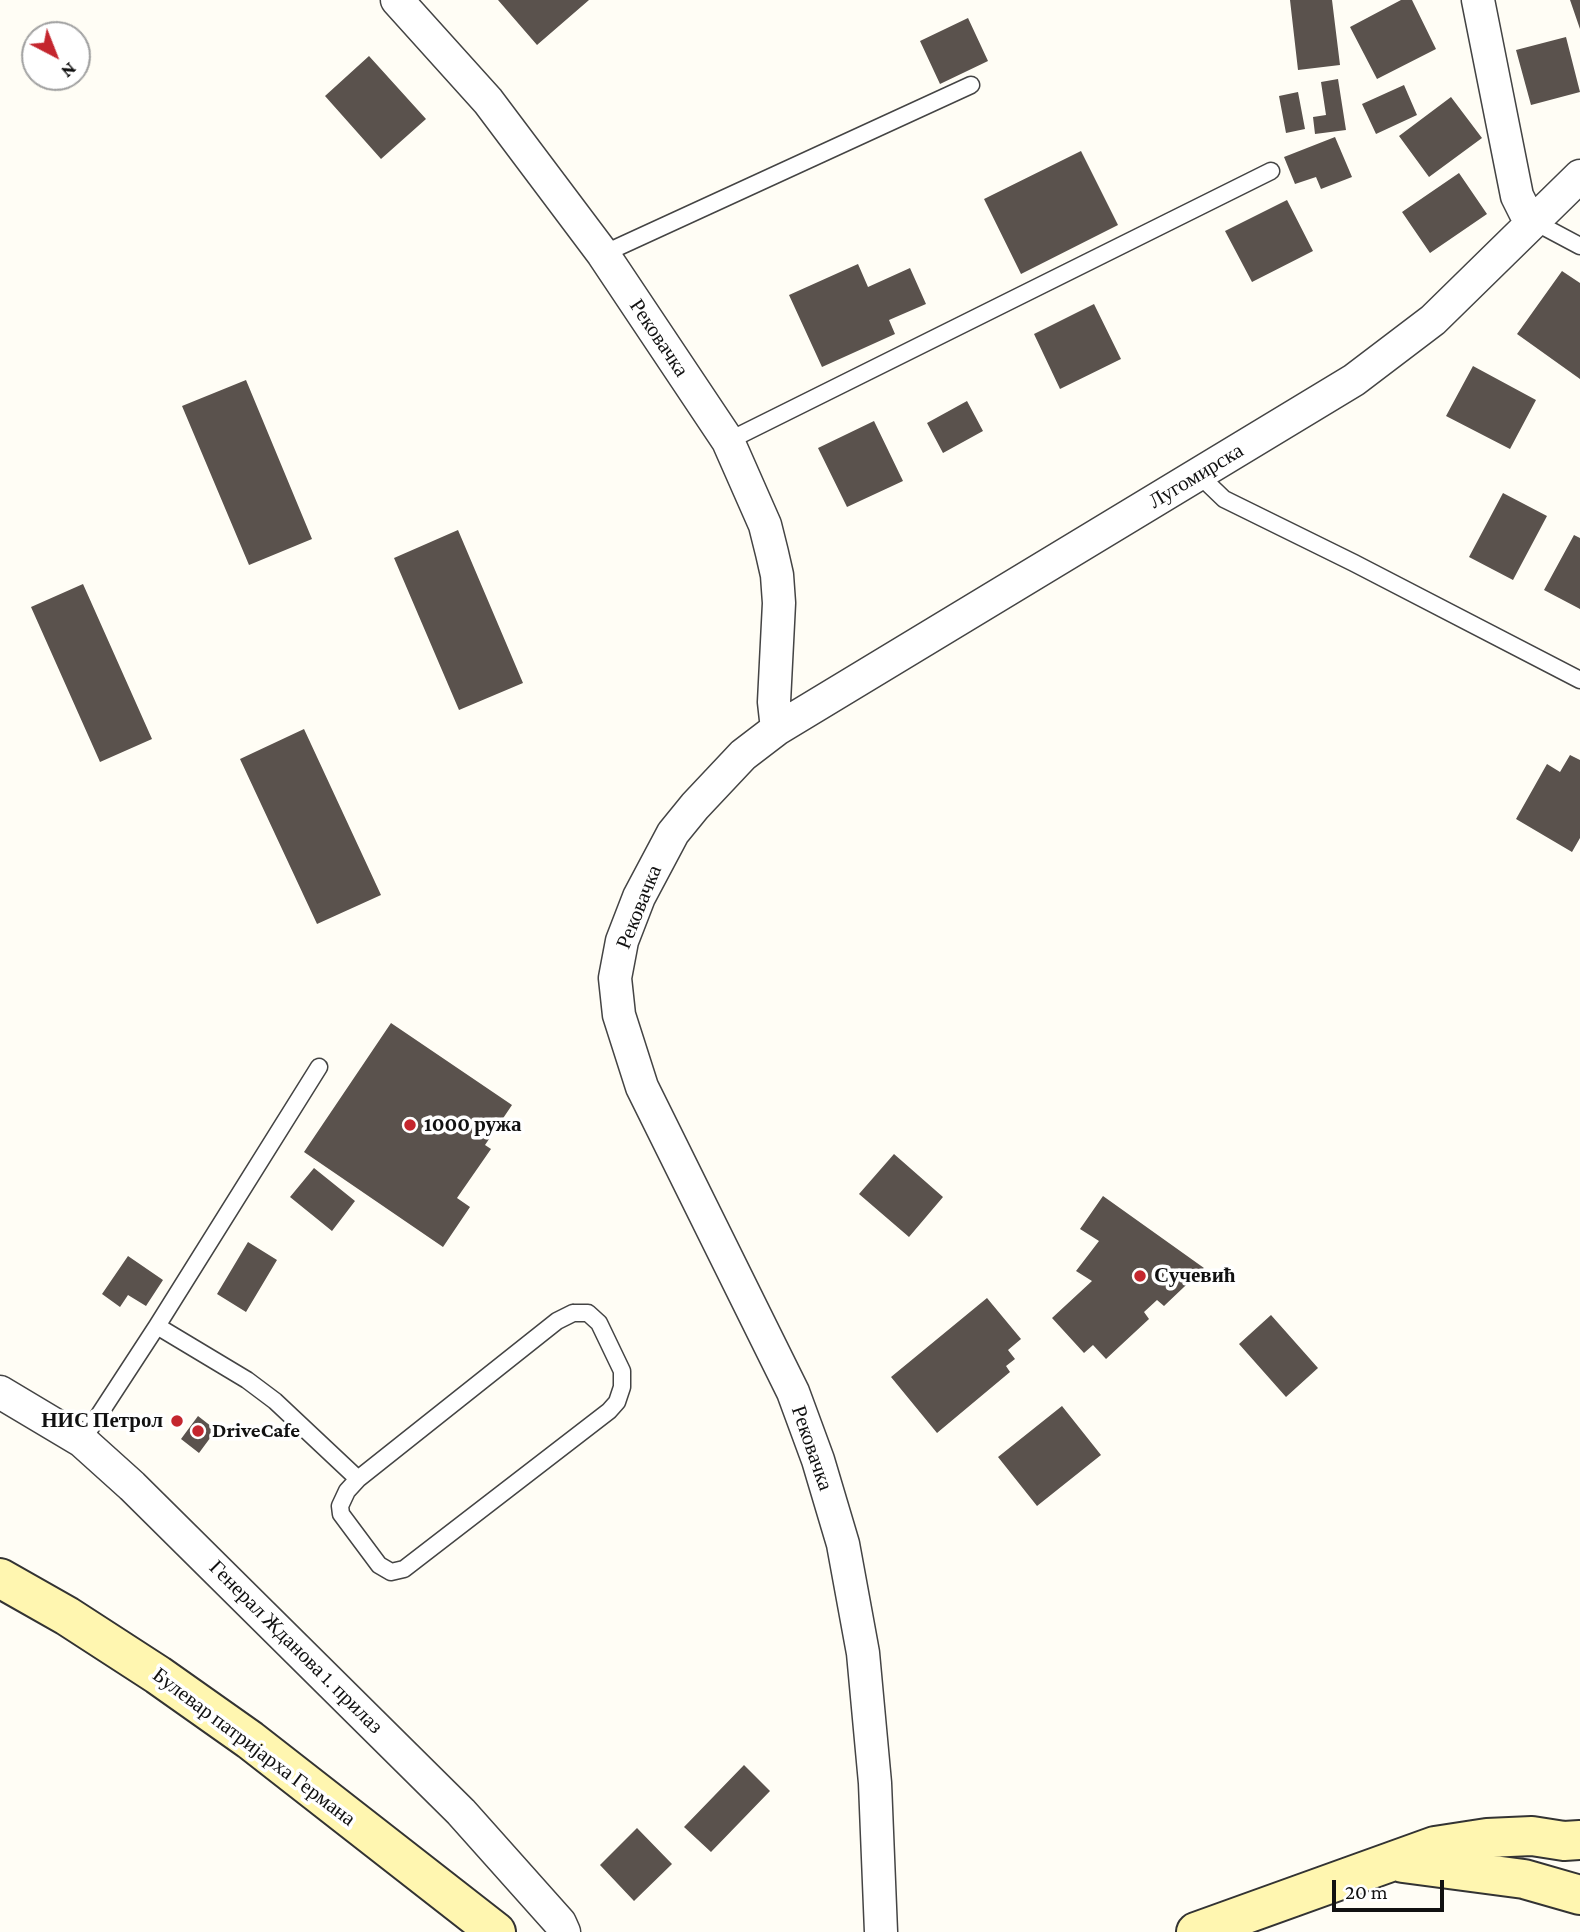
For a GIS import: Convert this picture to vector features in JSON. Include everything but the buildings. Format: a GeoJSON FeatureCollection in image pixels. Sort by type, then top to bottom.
{"type":"FeatureCollection","features":[{"type":"Feature","properties":{"kind":"main road","name":"Булевар патријарха Германа"},"geometry":{"type":"LineString","coordinates":[[0,1578],[67,1616],[250,1740],[496,1932]]}},
{"type":"Feature","properties":{"kind":"main road"},"geometry":{"type":"LineString","coordinates":[[1196,1932],[1435,1846],[1487,1838],[1532,1836],[1575,1842]]}},
{"type":"Feature","properties":{"kind":"main road"},"geometry":{"type":"LineString","coordinates":[[1394,1862],[1524,1879],[1580,1895]]}},
{"type":"Feature","properties":{"kind":"street","name":"Рековачка"},"geometry":{"type":"LineString","coordinates":[[397,0],[488,101],[603,254],[728,442],[765,525],[777,575],[778,628],[774,702],[777,729],[743,755],[673,833],[639,897],[622,941],[615,978],[619,1015],[642,1087],[793,1392],[818,1460],[843,1544],[863,1654],[875,1783],[881,1932]]}},
{"type":"Feature","properties":{"kind":"street"},"geometry":{"type":"LineString","coordinates":[[1478,0],[1517,196],[1533,222]]}},
{"type":"Feature","properties":{"kind":"street","name":"Лугомирска"},"geometry":{"type":"LineString","coordinates":[[777,729],[1320,403],[1401,346],[1460,295],[1580,176]]}},
{"type":"Feature","properties":{"kind":"street","name":"Генерал Жданова 1. прилаз"},"geometry":{"type":"LineString","coordinates":[[0,1392],[82,1441],[184,1535],[461,1812],[560,1923],[564,1932]]}},
{"type":"Feature","properties":{"kind":"lane"},"geometry":{"type":"LineString","coordinates":[[603,254],[971,85]]}},
{"type":"Feature","properties":{"kind":"lane"},"geometry":{"type":"LineString","coordinates":[[728,442],[1271,171]]}},
{"type":"Feature","properties":{"kind":"lane"},"geometry":{"type":"LineString","coordinates":[[1533,222],[1580,246]]}},
{"type":"Feature","properties":{"kind":"lane"},"geometry":{"type":"LineString","coordinates":[[1198,474],[1224,499],[1580,680]]}},
{"type":"Feature","properties":{"kind":"lane"},"geometry":{"type":"LineString","coordinates":[[82,1441],[320,1067]]}},
{"type":"Feature","properties":{"kind":"lane"},"geometry":{"type":"LineString","coordinates":[[573,1312],[588,1313],[599,1324],[622,1371],[622,1387],[617,1402],[609,1411],[400,1571],[391,1572],[379,1565],[341,1514],[342,1499],[359,1479],[557,1321],[573,1312]]}},
{"type":"Feature","properties":{"kind":"lane"},"geometry":{"type":"LineString","coordinates":[[157,1326],[247,1380],[275,1401],[359,1479]]}},
{"type":"Feature","properties":{"kind":"place","name":"1000 ружа"},"geometry":{"type":"Point","coordinates":[410,1125]}},
{"type":"Feature","properties":{"kind":"place","name":"Сучевић"},"geometry":{"type":"Point","coordinates":[1140,1276]}},
{"type":"Feature","properties":{"kind":"place","name":"НИС Петрол"},"geometry":{"type":"Point","coordinates":[177,1421]}},
{"type":"Feature","properties":{"kind":"place","name":"DriveCafe"},"geometry":{"type":"Point","coordinates":[198,1431]}}]}
